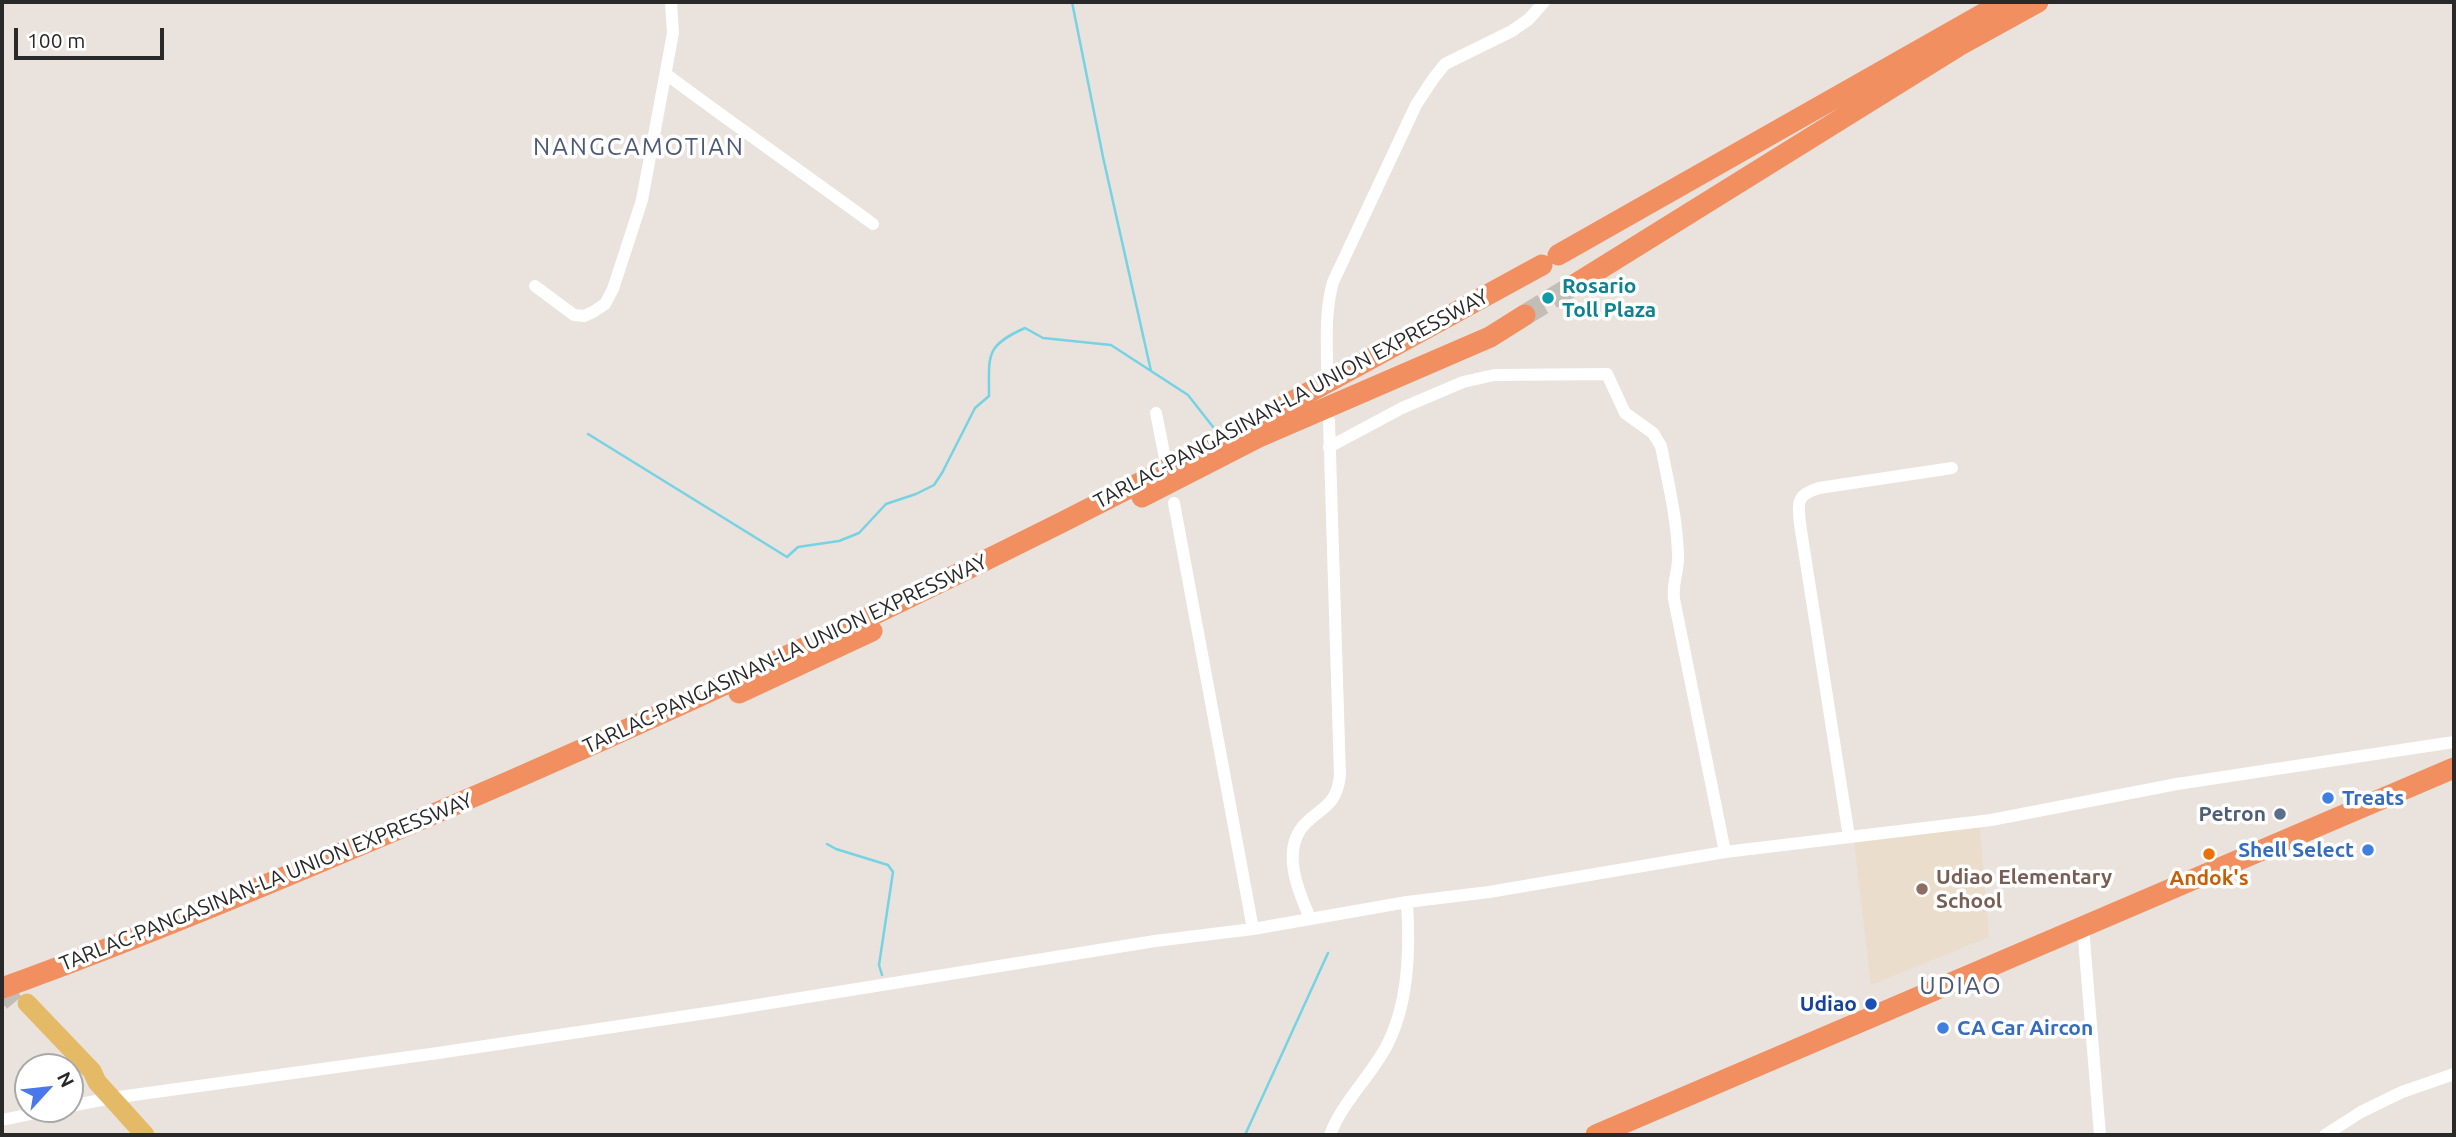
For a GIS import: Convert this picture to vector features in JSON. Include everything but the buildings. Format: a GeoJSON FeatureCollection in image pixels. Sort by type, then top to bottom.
{"type":"FeatureCollection","features":[{"type":"Feature","properties":{"kind":"highway","name":"TARLAC-PANGASINAN-LA UNION EXPRESSWAY"},"geometry":{"type":"LineString","coordinates":[[3,980],[300,871],[532,772],[888,609],[1276,411],[1550,260],[2004,2]]}},
{"type":"Feature","properties":{"kind":"highway"},"geometry":{"type":"LineString","coordinates":[[1574,285],[1960,45],[2038,2]]}},
{"type":"Feature","properties":{"kind":"highway","name":"TARLAC-PANGASINAN-LA UNION EXPRESSWAY"},"geometry":{"type":"LineString","coordinates":[[16,1004],[552,778],[840,647],[1180,479],[1261,436],[1490,337],[1525,315]]}},
{"type":"Feature","properties":{"kind":"highway"},"geometry":{"type":"LineString","coordinates":[[1596,1135],[1633,1128],[2083,927],[2454,768]]}},
{"type":"Feature","properties":{"kind":"main road"},"geometry":{"type":"LineString","coordinates":[[16,1004],[92,1071],[97,1082],[145,1135]]}},
{"type":"Feature","properties":{"kind":"street"},"geometry":{"type":"LineString","coordinates":[[535,286],[574,315],[584,316],[605,304],[613,289],[642,200],[673,33],[671,2]]}},
{"type":"Feature","properties":{"kind":"street"},"geometry":{"type":"LineString","coordinates":[[1327,368],[1325,324],[1333,282],[1416,105],[1445,64],[1513,31],[1529,19],[1544,2]]}},
{"type":"Feature","properties":{"kind":"street"},"geometry":{"type":"LineString","coordinates":[[666,74],[873,224]]}},
{"type":"Feature","properties":{"kind":"street"},"geometry":{"type":"LineString","coordinates":[[1329,447],[1402,408],[1473,379],[1502,375],[1607,374],[1625,413],[1653,433],[1661,446],[1678,542],[1674,598],[1725,852]]}},
{"type":"Feature","properties":{"kind":"street"},"geometry":{"type":"LineString","coordinates":[[1156,413],[1164,458]]}},
{"type":"Feature","properties":{"kind":"street"},"geometry":{"type":"LineString","coordinates":[[1310,918],[1297,888],[1294,869],[1295,841],[1304,825],[1333,801],[1340,776],[1329,421]]}},
{"type":"Feature","properties":{"kind":"street"},"geometry":{"type":"LineString","coordinates":[[1849,837],[1800,524],[1800,499],[1804,493],[1819,488],[1952,468]]}},
{"type":"Feature","properties":{"kind":"street"},"geometry":{"type":"LineString","coordinates":[[1174,503],[1253,929]]}},
{"type":"Feature","properties":{"kind":"street"},"geometry":{"type":"LineString","coordinates":[[84,1103],[720,1011],[1155,941],[1253,929],[1407,902],[1489,892],[1725,852],[1991,820],[2177,784],[2454,741]]}},
{"type":"Feature","properties":{"kind":"street"},"geometry":{"type":"LineString","coordinates":[[1330,1135],[1339,1116],[1385,1049],[1394,1028],[1406,971],[1409,939],[1407,902]]}},
{"type":"Feature","properties":{"kind":"street"},"geometry":{"type":"LineString","coordinates":[[2083,927],[2100,1135]]}},
{"type":"Feature","properties":{"kind":"street"},"geometry":{"type":"LineString","coordinates":[[2325,1135],[2382,1102],[2454,1074]]}},
{"type":"Feature","properties":{"kind":"shaded area","name":"Udiao Elementary School"},"geometry":{"type":"Polygon","coordinates":[[[1979,818],[1989,937],[1871,985],[1854,841],[1979,818]]]}},
{"type":"Feature","properties":{"kind":"waterway"},"geometry":{"type":"LineString","coordinates":[[1072,2],[1103,157],[1151,371]]}},
{"type":"Feature","properties":{"kind":"waterway"},"geometry":{"type":"LineString","coordinates":[[588,434],[787,557],[798,547],[839,541],[859,533],[886,504],[934,485],[975,408],[989,396],[990,361],[996,346],[1025,328],[1043,338],[1111,345],[1188,395],[1217,432]]}},
{"type":"Feature","properties":{"kind":"waterway"},"geometry":{"type":"LineString","coordinates":[[827,844],[888,865],[893,872],[879,965],[882,975]]}},
{"type":"Feature","properties":{"kind":"waterway"},"geometry":{"type":"LineString","coordinates":[[1245,1135],[1328,953]]}},
{"type":"Feature","properties":{"kind":"tunnel"},"geometry":{"type":"LineString","coordinates":[[1525,315],[1574,285]]}},
{"type":"Feature","properties":{"kind":"tunnel"},"geometry":{"type":"LineString","coordinates":[[2,988],[18,1007]]}},
{"type":"Feature","properties":{"kind":"place","name":"Rosario Toll Plaza"},"geometry":{"type":"Point","coordinates":[1548,298]}},
{"type":"Feature","properties":{"kind":"place","name":"Treats"},"geometry":{"type":"Point","coordinates":[2328,798]}},
{"type":"Feature","properties":{"kind":"place","name":"Petron"},"geometry":{"type":"Point","coordinates":[2280,814]}},
{"type":"Feature","properties":{"kind":"place","name":"Shell Select"},"geometry":{"type":"Point","coordinates":[2368,850]}},
{"type":"Feature","properties":{"kind":"place","name":"Andok's"},"geometry":{"type":"Point","coordinates":[2209,854]}},
{"type":"Feature","properties":{"kind":"place","name":"Udiao Elementary School"},"geometry":{"type":"Point","coordinates":[1922,889]}},
{"type":"Feature","properties":{"kind":"place","name":"Udiao"},"geometry":{"type":"Point","coordinates":[1871,1004]}},
{"type":"Feature","properties":{"kind":"place","name":"CA Car Aircon"},"geometry":{"type":"Point","coordinates":[1943,1028]}},
{"type":"Feature","properties":{"kind":"district","name":"NANGCAMOTIAN"},"geometry":{"type":"Point","coordinates":[639,147]}},
{"type":"Feature","properties":{"kind":"district","name":"UDIAO"},"geometry":{"type":"Point","coordinates":[1961,986]}}]}
